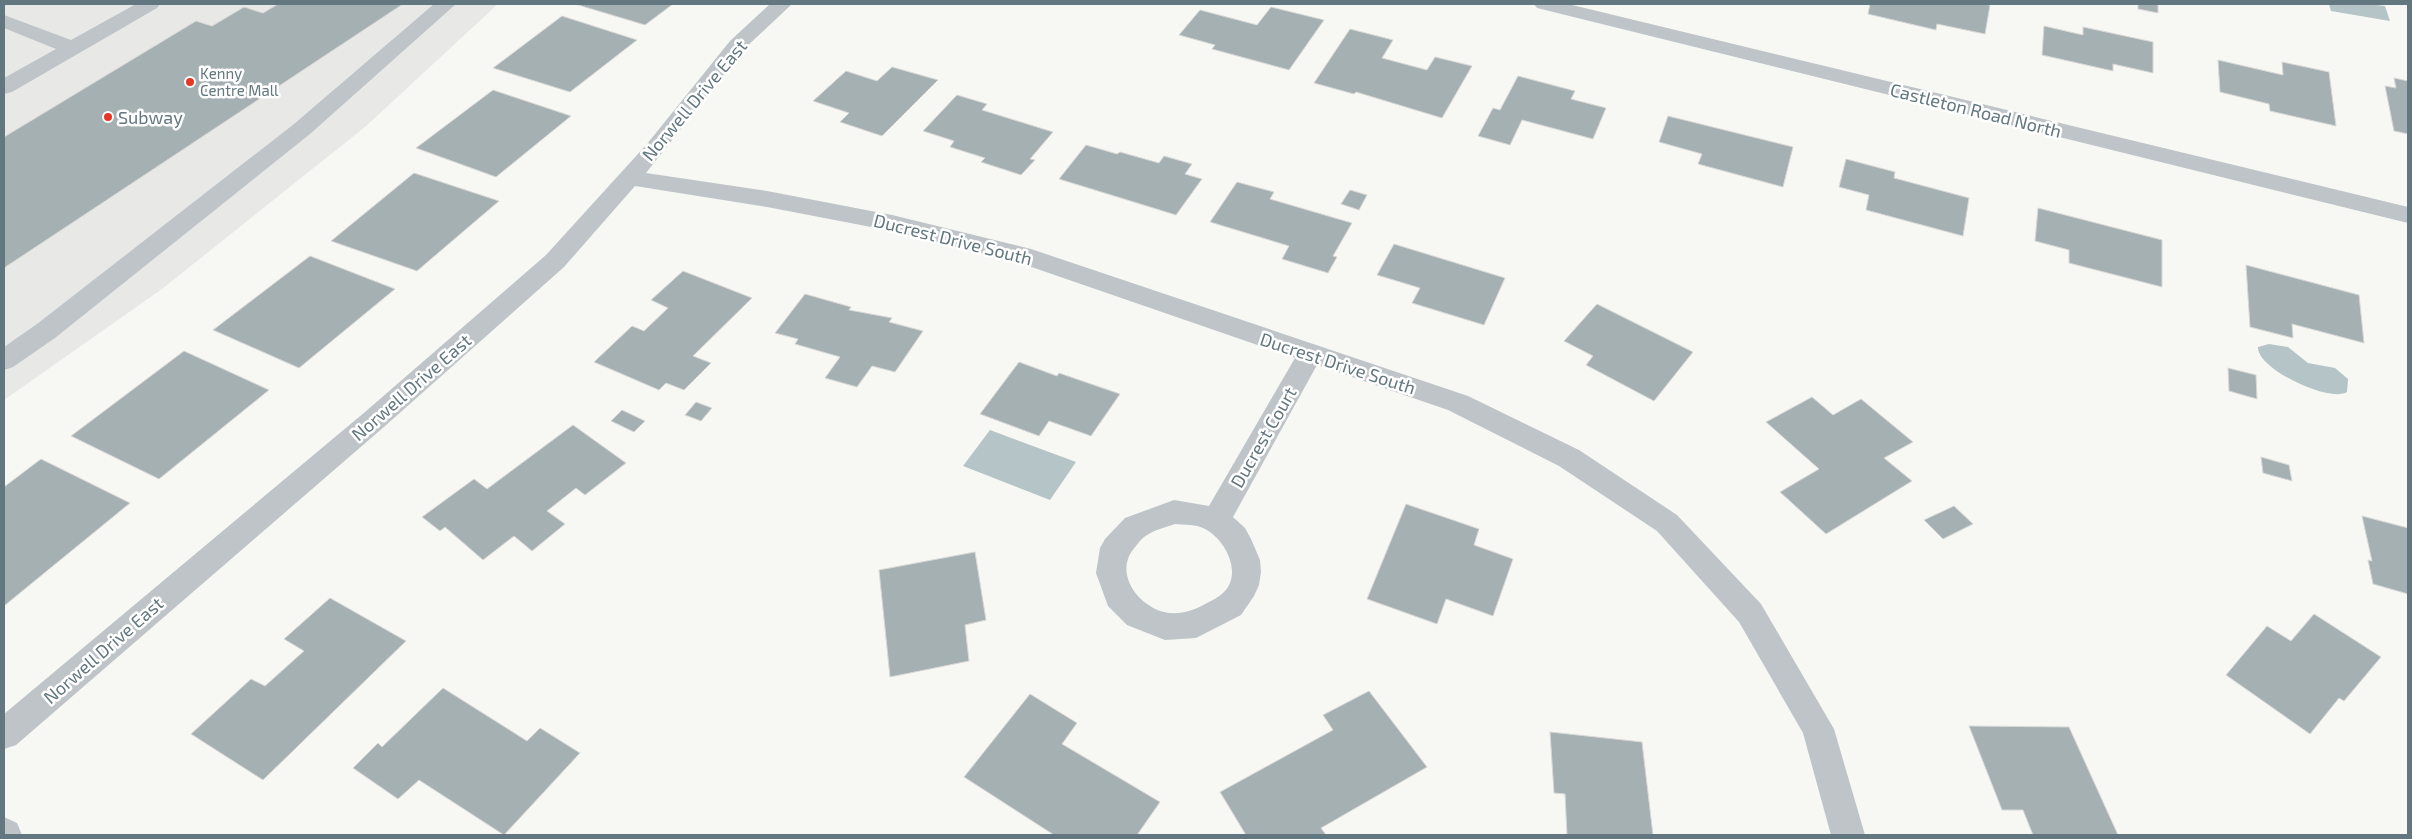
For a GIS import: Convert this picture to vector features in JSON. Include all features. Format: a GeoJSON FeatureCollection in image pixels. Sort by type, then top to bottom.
{"type":"FeatureCollection","features":[{"type":"Feature","properties":{"kind":"street"},"geometry":{"type":"LineString","coordinates":[[4,87],[150,4]]}},
{"type":"Feature","properties":{"kind":"street"},"geometry":{"type":"LineString","coordinates":[[4,360],[53,325],[302,129],[446,4]]}},
{"type":"Feature","properties":{"kind":"street","name":"Norwell Drive East"},"geometry":{"type":"LineString","coordinates":[[4,734],[376,419],[555,261],[654,149],[737,45],[782,4]]}},
{"type":"Feature","properties":{"kind":"street","name":"Castleton Road North"},"geometry":{"type":"LineString","coordinates":[[1544,4],[2408,216]]}},
{"type":"Feature","properties":{"kind":"street"},"geometry":{"type":"LineString","coordinates":[[4,21],[73,48]]}},
{"type":"Feature","properties":{"kind":"street","name":"Ducrest Drive South"},"geometry":{"type":"LineString","coordinates":[[629,178],[767,198],[892,223],[1022,255],[1310,354],[1458,402],[1569,458],[1667,523],[1750,613],[1818,729],[1848,835]]}},
{"type":"Feature","properties":{"kind":"street","name":"Ducrest Court"},"geometry":{"type":"LineString","coordinates":[[1216,521],[1310,354]]}},
{"type":"Feature","properties":{"kind":"street"},"geometry":{"type":"LineString","coordinates":[[1174,512],[1196,514],[1216,521],[1232,533],[1243,550],[1247,568],[1243,587],[1233,604],[1215,618],[1193,626],[1170,627],[1147,621],[1129,610],[1116,594],[1110,576],[1112,557],[1120,540],[1134,526],[1160,515],[1174,512]]}},
{"type":"Feature","properties":{"kind":"shaded area"},"geometry":{"type":"Polygon","coordinates":[[[4,4],[498,4],[365,127],[162,289],[4,400],[4,4]]]}},
{"type":"Feature","properties":{"kind":"shaded area"},"geometry":{"type":"Polygon","coordinates":[[[2329,4],[2385,6],[2390,21],[2331,11],[2329,4]]]}},
{"type":"Feature","properties":{"kind":"shaded area"},"geometry":{"type":"Polygon","coordinates":[[[2269,344],[2288,347],[2308,363],[2335,368],[2348,379],[2347,392],[2338,394],[2325,393],[2295,382],[2281,374],[2261,356],[2258,347],[2269,344]]]}},
{"type":"Feature","properties":{"kind":"shaded area"},"geometry":{"type":"Polygon","coordinates":[[[990,430],[1076,462],[1050,500],[963,466],[990,430]]]}},
{"type":"Feature","properties":{"kind":"building","name":"Kenny Centre Mall"},"geometry":{"type":"Polygon","coordinates":[[[278,4],[403,4],[4,268],[4,137],[196,21],[212,26],[244,7],[263,13],[278,4]]]}},
{"type":"Feature","properties":{"kind":"building"},"geometry":{"type":"Polygon","coordinates":[[[575,4],[673,4],[645,25],[575,4]]]}},
{"type":"Feature","properties":{"kind":"building"},"geometry":{"type":"Polygon","coordinates":[[[1870,4],[1990,5],[1985,34],[1937,24],[1936,30],[1868,14],[1870,4]]]}},
{"type":"Feature","properties":{"kind":"building"},"geometry":{"type":"Polygon","coordinates":[[[2138,4],[2158,4],[2158,13],[2138,9],[2138,4]]]}},
{"type":"Feature","properties":{"kind":"building"},"geometry":{"type":"Polygon","coordinates":[[[1271,7],[1324,20],[1289,70],[1212,49],[1215,45],[1179,35],[1200,10],[1257,25],[1271,7]]]}},
{"type":"Feature","properties":{"kind":"building"},"geometry":{"type":"Polygon","coordinates":[[[562,16],[637,40],[570,92],[493,68],[562,16]]]}},
{"type":"Feature","properties":{"kind":"building"},"geometry":{"type":"Polygon","coordinates":[[[2044,26],[2083,35],[2083,27],[2153,42],[2153,73],[2113,64],[2113,71],[2042,55],[2044,26]]]}},
{"type":"Feature","properties":{"kind":"building"},"geometry":{"type":"Polygon","coordinates":[[[1350,29],[1393,40],[1382,58],[1427,70],[1435,57],[1472,66],[1442,118],[1356,92],[1354,94],[1314,83],[1350,29]]]}},
{"type":"Feature","properties":{"kind":"building"},"geometry":{"type":"Polygon","coordinates":[[[2218,60],[2283,75],[2282,62],[2329,72],[2336,126],[2270,111],[2269,104],[2220,92],[2218,60]]]}},
{"type":"Feature","properties":{"kind":"building"},"geometry":{"type":"Polygon","coordinates":[[[892,67],[938,80],[882,136],[840,122],[849,113],[813,101],[846,71],[877,81],[892,67]]]}},
{"type":"Feature","properties":{"kind":"building"},"geometry":{"type":"Polygon","coordinates":[[[1518,76],[1575,91],[1571,99],[1606,108],[1593,139],[1522,120],[1510,145],[1478,136],[1493,108],[1500,110],[1518,76]]]}},
{"type":"Feature","properties":{"kind":"building"},"geometry":{"type":"Polygon","coordinates":[[[2394,78],[2408,81],[2408,134],[2394,131],[2385,86],[2396,88],[2394,78]]]}},
{"type":"Feature","properties":{"kind":"building"},"geometry":{"type":"Polygon","coordinates":[[[493,90],[571,116],[496,177],[416,148],[493,90]]]}},
{"type":"Feature","properties":{"kind":"building"},"geometry":{"type":"Polygon","coordinates":[[[957,95],[987,104],[982,110],[1053,132],[1030,159],[1035,160],[1021,175],[981,162],[985,158],[950,147],[954,141],[923,131],[957,95]]]}},
{"type":"Feature","properties":{"kind":"building"},"geometry":{"type":"Polygon","coordinates":[[[1668,116],[1793,147],[1783,187],[1698,164],[1702,154],[1659,142],[1668,116]]]}},
{"type":"Feature","properties":{"kind":"building"},"geometry":{"type":"Polygon","coordinates":[[[1086,145],[1159,163],[1164,156],[1192,164],[1185,174],[1202,179],[1176,215],[1059,179],[1086,145]]]}},
{"type":"Feature","properties":{"kind":"building"},"geometry":{"type":"Polygon","coordinates":[[[1846,159],[1895,172],[1894,178],[1969,198],[1963,236],[1866,210],[1869,195],[1839,187],[1846,159]]]}},
{"type":"Feature","properties":{"kind":"building"},"geometry":{"type":"Polygon","coordinates":[[[414,173],[499,201],[417,271],[331,241],[414,173]]]}},
{"type":"Feature","properties":{"kind":"building"},"geometry":{"type":"Polygon","coordinates":[[[1237,182],[1274,192],[1270,199],[1352,223],[1333,256],[1337,257],[1328,273],[1282,259],[1289,246],[1210,222],[1237,182]]]}},
{"type":"Feature","properties":{"kind":"building"},"geometry":{"type":"Polygon","coordinates":[[[1350,190],[1367,195],[1359,210],[1341,204],[1350,190]]]}},
{"type":"Feature","properties":{"kind":"building"},"geometry":{"type":"Polygon","coordinates":[[[2038,208],[2162,240],[2162,287],[2069,263],[2069,250],[2035,241],[2038,208]]]}},
{"type":"Feature","properties":{"kind":"building"},"geometry":{"type":"Polygon","coordinates":[[[1394,244],[1505,278],[1484,325],[1412,303],[1420,288],[1377,275],[1394,244]]]}},
{"type":"Feature","properties":{"kind":"building"},"geometry":{"type":"Polygon","coordinates":[[[310,256],[395,289],[299,368],[213,330],[310,256]]]}},
{"type":"Feature","properties":{"kind":"building"},"geometry":{"type":"Polygon","coordinates":[[[2246,265],[2359,295],[2364,343],[2292,324],[2293,338],[2250,327],[2246,265]]]}},
{"type":"Feature","properties":{"kind":"building"},"geometry":{"type":"Polygon","coordinates":[[[683,271],[752,298],[693,356],[711,363],[684,390],[666,383],[659,390],[594,362],[632,326],[644,331],[668,308],[651,300],[683,271]]]}},
{"type":"Feature","properties":{"kind":"building"},"geometry":{"type":"Polygon","coordinates":[[[805,294],[851,307],[849,310],[892,318],[889,322],[923,331],[895,372],[872,366],[857,387],[825,378],[840,357],[795,344],[798,339],[775,333],[805,294]]]}},
{"type":"Feature","properties":{"kind":"building"},"geometry":{"type":"Polygon","coordinates":[[[1597,304],[1693,352],[1654,401],[1586,365],[1593,356],[1564,341],[1597,304]]]}},
{"type":"Feature","properties":{"kind":"building"},"geometry":{"type":"Polygon","coordinates":[[[184,351],[269,390],[159,479],[71,436],[184,351]]]}},
{"type":"Feature","properties":{"kind":"building"},"geometry":{"type":"Polygon","coordinates":[[[1019,362],[1057,376],[1059,373],[1120,394],[1091,436],[1049,421],[1039,436],[980,414],[1019,362]]]}},
{"type":"Feature","properties":{"kind":"building"},"geometry":{"type":"Polygon","coordinates":[[[2228,368],[2256,375],[2257,399],[2229,391],[2228,368]]]}},
{"type":"Feature","properties":{"kind":"building"},"geometry":{"type":"Polygon","coordinates":[[[1812,397],[1833,415],[1861,399],[1913,442],[1884,458],[1912,481],[1826,534],[1780,492],[1819,469],[1766,422],[1812,397]]]}},
{"type":"Feature","properties":{"kind":"building"},"geometry":{"type":"Polygon","coordinates":[[[696,402],[712,408],[701,421],[685,415],[696,402]]]}},
{"type":"Feature","properties":{"kind":"building"},"geometry":{"type":"Polygon","coordinates":[[[622,410],[645,421],[634,432],[611,421],[622,410]]]}},
{"type":"Feature","properties":{"kind":"building"},"geometry":{"type":"Polygon","coordinates":[[[573,425],[626,463],[585,495],[576,488],[547,511],[565,524],[532,551],[514,536],[483,560],[445,527],[440,531],[422,517],[474,479],[487,489],[573,425]]]}},
{"type":"Feature","properties":{"kind":"building"},"geometry":{"type":"Polygon","coordinates":[[[2261,457],[2289,465],[2292,481],[2263,473],[2261,457]]]}},
{"type":"Feature","properties":{"kind":"building"},"geometry":{"type":"Polygon","coordinates":[[[41,459],[130,503],[4,606],[4,487],[41,459]]]}},
{"type":"Feature","properties":{"kind":"building"},"geometry":{"type":"Polygon","coordinates":[[[1406,504],[1479,529],[1474,545],[1513,559],[1493,616],[1446,599],[1437,624],[1367,599],[1406,504]]]}},
{"type":"Feature","properties":{"kind":"building"},"geometry":{"type":"Polygon","coordinates":[[[1954,506],[1973,524],[1943,539],[1924,520],[1954,506]]]}},
{"type":"Feature","properties":{"kind":"building"},"geometry":{"type":"Polygon","coordinates":[[[2362,516],[2408,528],[2408,594],[2373,584],[2368,560],[2372,561],[2362,516]]]}},
{"type":"Feature","properties":{"kind":"building"},"geometry":{"type":"Polygon","coordinates":[[[975,552],[986,620],[965,625],[969,661],[890,677],[879,570],[975,552]]]}},
{"type":"Feature","properties":{"kind":"building"},"geometry":{"type":"Polygon","coordinates":[[[330,598],[406,641],[263,780],[191,734],[251,679],[265,686],[304,651],[284,639],[330,598]]]}},
{"type":"Feature","properties":{"kind":"building"},"geometry":{"type":"Polygon","coordinates":[[[2314,614],[2381,657],[2344,701],[2339,698],[2310,734],[2226,675],[2267,626],[2291,641],[2314,614]]]}},
{"type":"Feature","properties":{"kind":"building"},"geometry":{"type":"Polygon","coordinates":[[[443,688],[527,741],[540,728],[580,753],[504,835],[419,780],[398,799],[353,768],[378,743],[382,747],[443,688]]]}},
{"type":"Feature","properties":{"kind":"building"},"geometry":{"type":"Polygon","coordinates":[[[1369,691],[1427,767],[1321,828],[1326,835],[1246,835],[1220,792],[1333,730],[1323,715],[1369,691]]]}},
{"type":"Feature","properties":{"kind":"building"},"geometry":{"type":"Polygon","coordinates":[[[1030,694],[1077,723],[1062,744],[1160,802],[1137,835],[1054,835],[964,777],[1030,694]]]}},
{"type":"Feature","properties":{"kind":"building"},"geometry":{"type":"Polygon","coordinates":[[[1969,726],[2069,727],[2118,835],[2033,835],[2023,810],[2002,810],[1969,726]]]}},
{"type":"Feature","properties":{"kind":"building"},"geometry":{"type":"Polygon","coordinates":[[[1550,732],[1642,742],[1653,835],[1567,835],[1565,794],[1554,793],[1550,732]]]}},
{"type":"Feature","properties":{"kind":"place","name":"Kenny Centre Mall"},"geometry":{"type":"Point","coordinates":[190,82]}},
{"type":"Feature","properties":{"kind":"place","name":"Subway"},"geometry":{"type":"Point","coordinates":[108,117]}}]}
